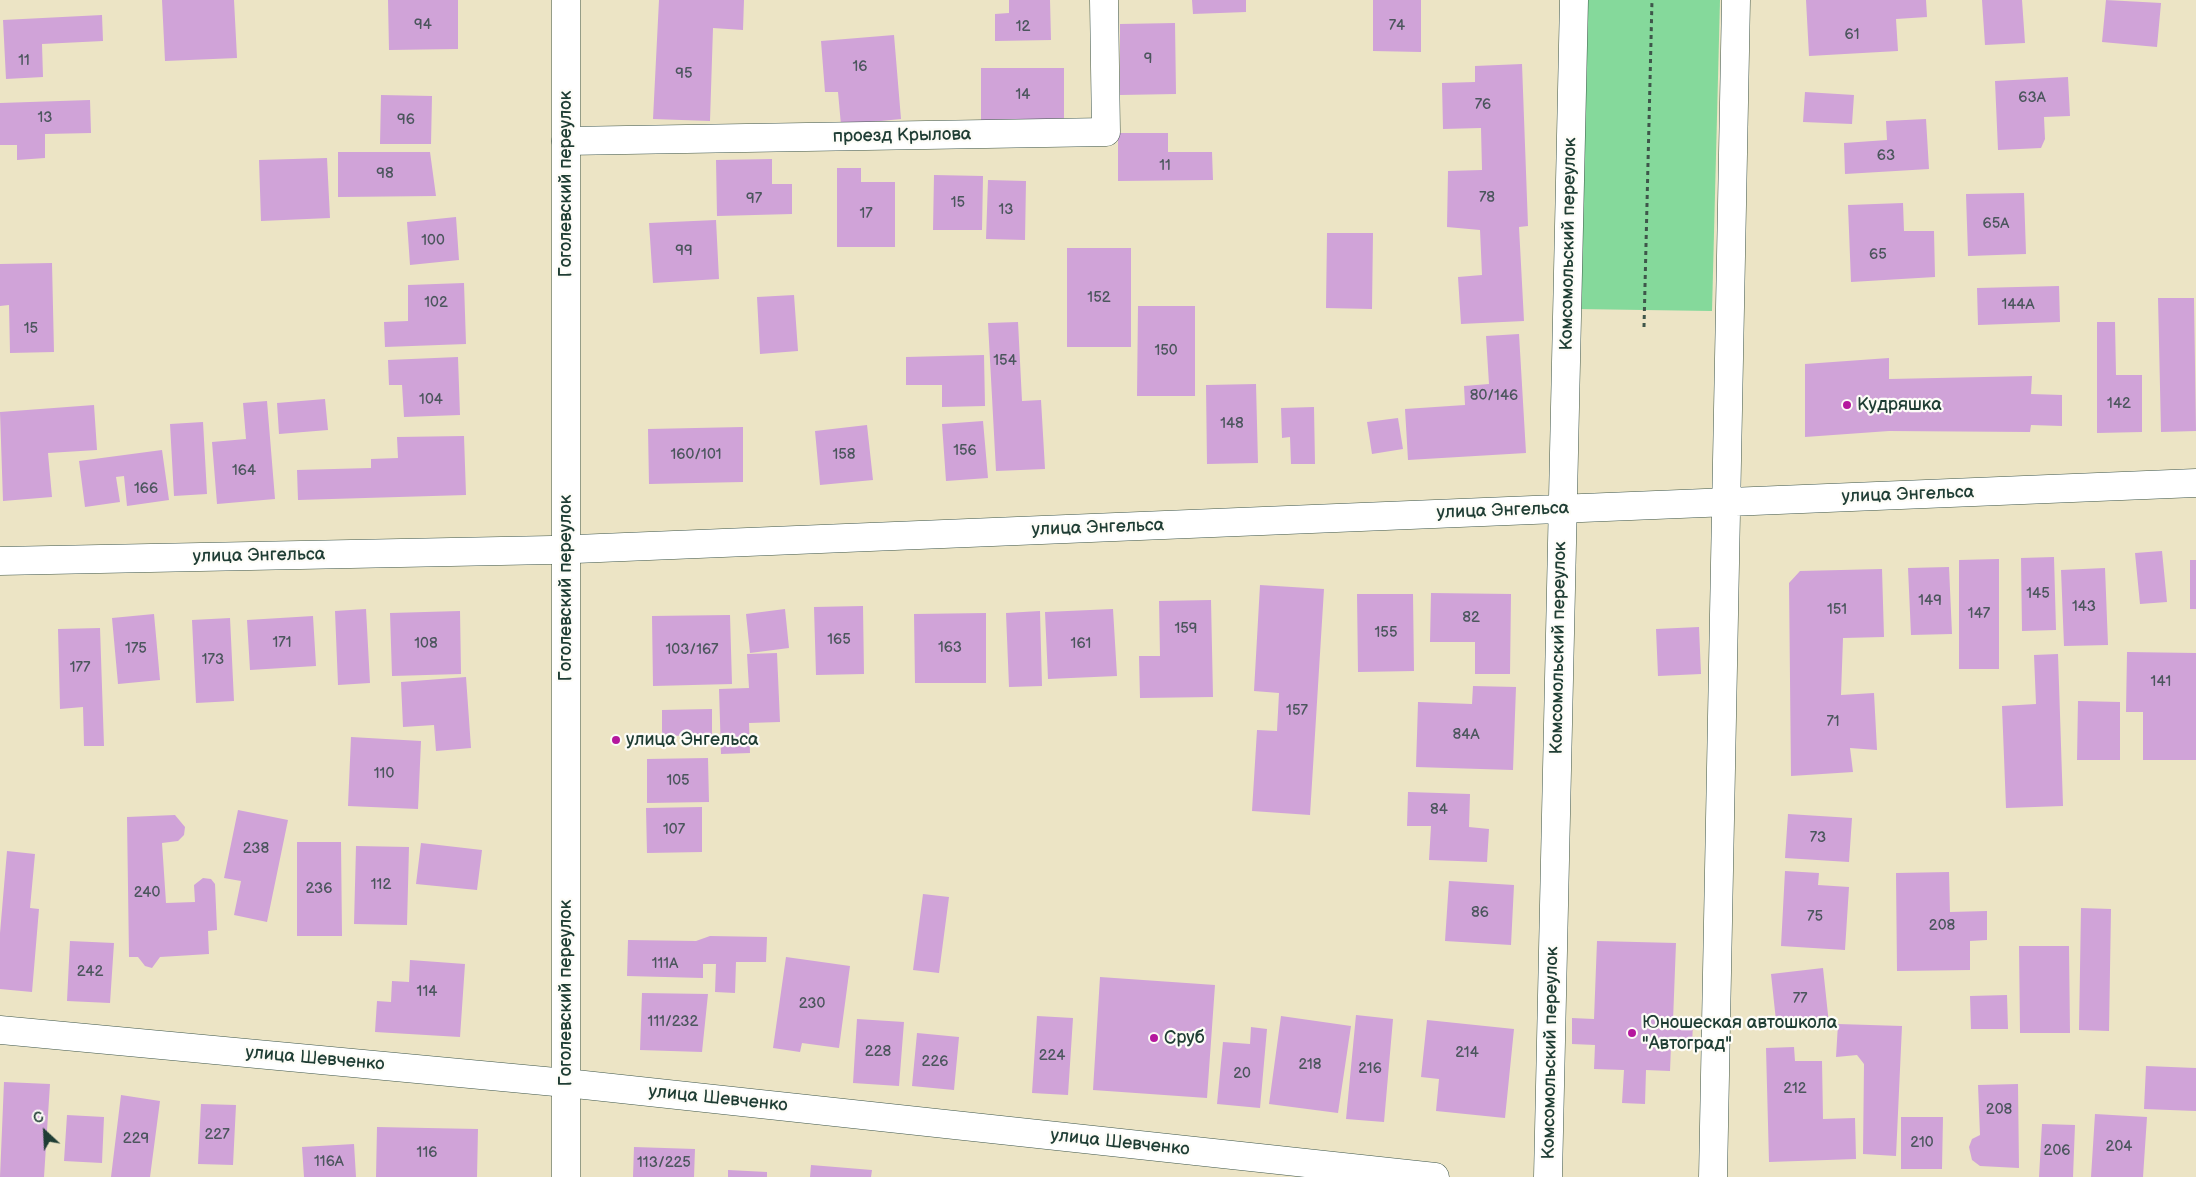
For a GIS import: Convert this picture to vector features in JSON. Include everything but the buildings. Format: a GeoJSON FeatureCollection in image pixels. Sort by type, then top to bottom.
{"type":"FeatureCollection","features":[{"type":"Feature","properties":{"kind":"street","name":"Гоголевский переулок"},"geometry":{"type":"LineString","coordinates":[[566,0],[566,1177]]}},
{"type":"Feature","properties":{"kind":"street","name":"проезд Крылова"},"geometry":{"type":"LineString","coordinates":[[566,141],[1106,132],[1104,0]]}},
{"type":"Feature","properties":{"kind":"street","name":"Комсомольский переулок"},"geometry":{"type":"LineString","coordinates":[[1548,1177],[1574,0]]}},
{"type":"Feature","properties":{"kind":"street"},"geometry":{"type":"LineString","coordinates":[[1713,1177],[1736,0]]}},
{"type":"Feature","properties":{"kind":"street","name":"улица Энгельса"},"geometry":{"type":"LineString","coordinates":[[0,561],[566,549],[2196,483]]}},
{"type":"Feature","properties":{"kind":"street","name":"улица Шевченко"},"geometry":{"type":"LineString","coordinates":[[0,1030],[566,1083],[1434,1177]]}},
{"type":"Feature","properties":{"kind":"path"},"geometry":{"type":"LineString","coordinates":[[1644,327],[1652,0]]}},
{"type":"Feature","properties":{"kind":"green space"},"geometry":{"type":"Polygon","coordinates":[[[1584,0],[1720,0],[1712,311],[1576,309],[1584,0]]]}},
{"type":"Feature","properties":{"kind":"place","name":"Кудряшка"},"geometry":{"type":"Point","coordinates":[1847,405]}},
{"type":"Feature","properties":{"kind":"place","name":"улица Энгельса"},"geometry":{"type":"Point","coordinates":[616,740]}},
{"type":"Feature","properties":{"kind":"place","name":"Юношеская автошкола \"Автоград\""},"geometry":{"type":"Point","coordinates":[1632,1033]}},
{"type":"Feature","properties":{"kind":"place","name":"Сруб"},"geometry":{"type":"Point","coordinates":[1154,1038]}}]}
